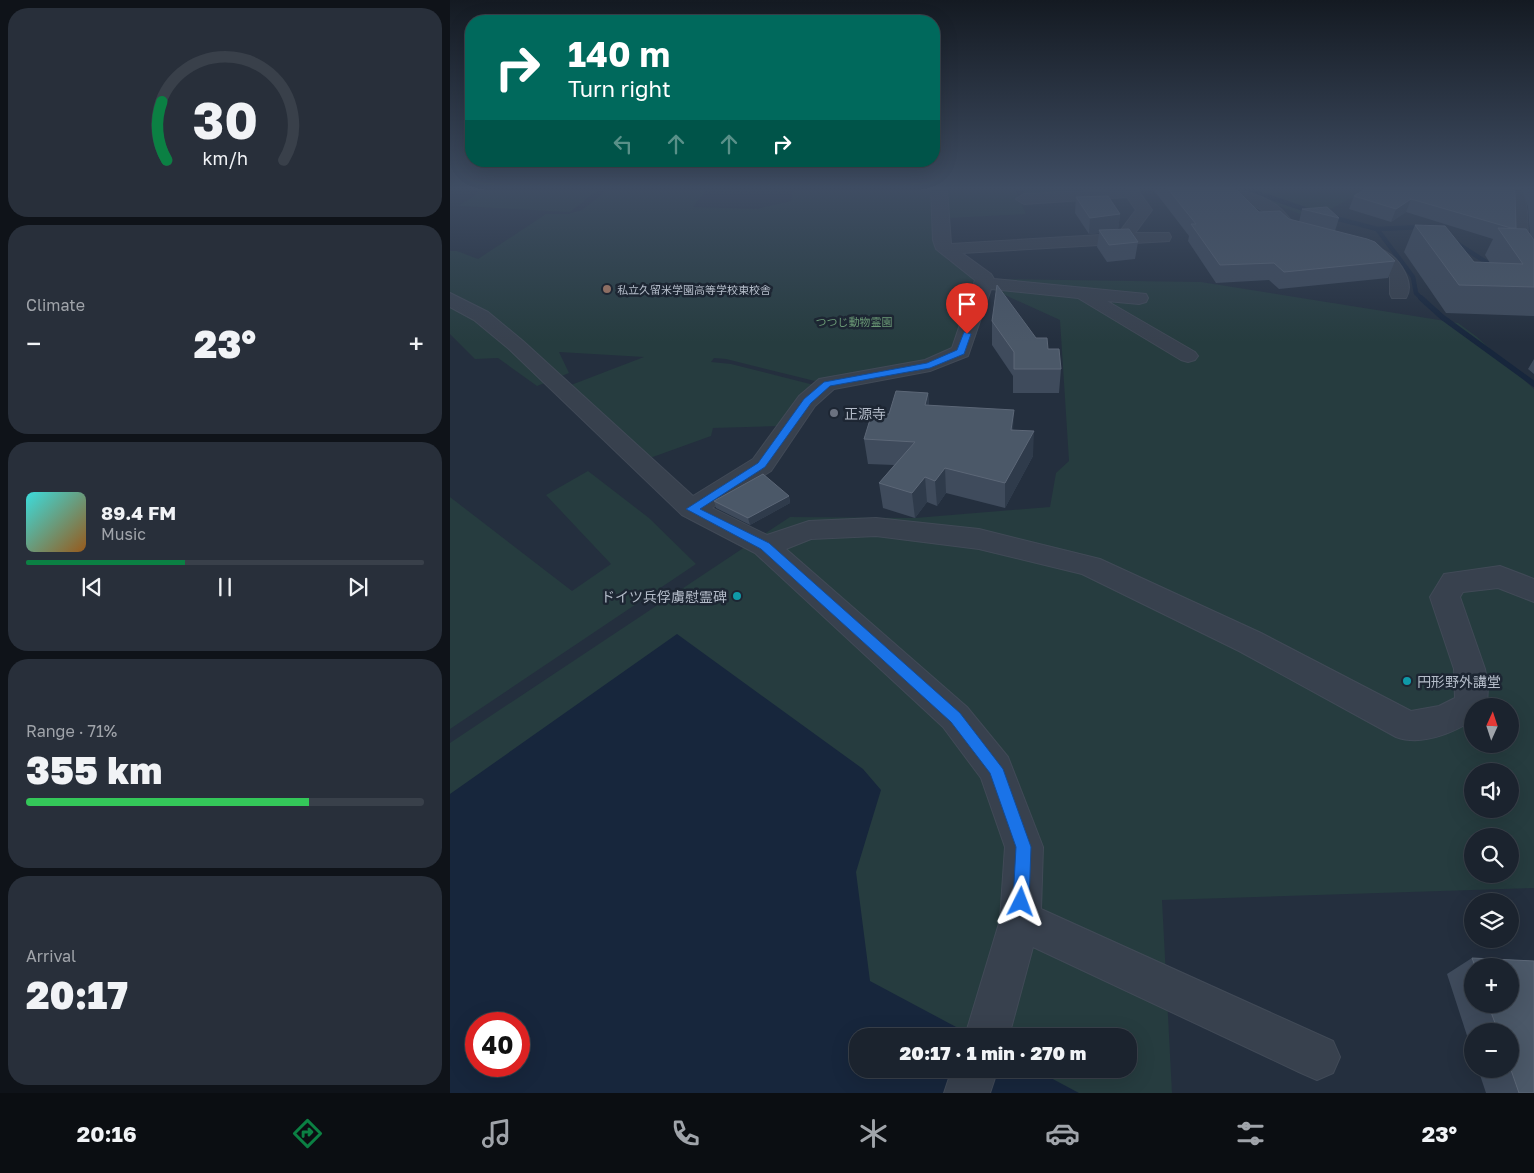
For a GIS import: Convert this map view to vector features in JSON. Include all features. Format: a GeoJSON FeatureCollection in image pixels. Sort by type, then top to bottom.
{"type":"FeatureCollection","features":[{"type":"Feature","properties":{"kind":"street"},"geometry":{"type":"LineString","coordinates":[[691,509],[762,465],[807,401],[827,384],[930,365],[961,352],[985,278],[945,249],[941,240]]}},
{"type":"Feature","properties":{"kind":"street"},"geometry":{"type":"LineString","coordinates":[[945,249],[1105,240]]}},
{"type":"Feature","properties":{"kind":"street"},"geometry":{"type":"LineString","coordinates":[[1518,240],[1523,256],[1534,273]]}},
{"type":"Feature","properties":{"kind":"street"},"geometry":{"type":"LineString","coordinates":[[1349,245],[1382,256],[1399,277],[1399,294]]}},
{"type":"Feature","properties":{"kind":"street"},"geometry":{"type":"LineString","coordinates":[[983,283],[1138,298]]}},
{"type":"Feature","properties":{"kind":"street"},"geometry":{"type":"LineString","coordinates":[[1079,292],[1188,356]]}},
{"type":"Feature","properties":{"kind":"street"},"geometry":{"type":"LineString","coordinates":[[450,299],[481,316],[516,345],[691,509],[765,546],[956,717],[996,769],[1024,847],[1020,920],[989,1028]]}},
{"type":"Feature","properties":{"kind":"street"},"geometry":{"type":"LineString","coordinates":[[765,546],[809,530],[876,527],[979,539],[1090,566],[1250,642],[1408,726],[1444,720],[1470,706],[1473,691],[1469,661],[1456,633],[1445,597],[1454,582],[1500,576],[1534,591]]}},
{"type":"Feature","properties":{"kind":"street"},"geometry":{"type":"LineString","coordinates":[[1020,920],[1317,1057]]}},
{"type":"Feature","properties":{"kind":"street"},"geometry":{"type":"LineString","coordinates":[[967,1093],[972,1078]]}},
{"type":"Feature","properties":{"kind":"green space","name":"つつじ動物霊園"},"geometry":{"type":"Polygon","coordinates":[[[507,240],[933,240],[937,249],[949,261],[963,263],[985,278],[961,352],[827,384],[726,359],[714,358],[711,362],[731,364],[814,385],[780,426],[713,428],[711,436],[650,458],[571,385],[644,357],[559,352],[569,373],[537,386],[498,358],[475,359],[450,334],[450,251],[457,251],[478,259],[507,240]]]}},
{"type":"Feature","properties":{"kind":"green space"},"geometry":{"type":"Polygon","coordinates":[[[991,279],[1201,282],[1458,323],[1477,337],[1534,389],[1534,888],[1162,900],[1172,1093],[450,1093],[450,743],[790,517],[915,518],[1050,507],[1056,473],[1069,461],[1060,320],[994,290],[991,279]]]}},
{"type":"Feature","properties":{"kind":"green space"},"geometry":{"type":"Polygon","coordinates":[[[588,471],[649,518],[696,564],[450,729],[450,497],[572,591],[611,564],[546,495],[588,471]]]}},
{"type":"Feature","properties":{"kind":"water"},"geometry":{"type":"Polygon","coordinates":[[[677,634],[863,769],[881,790],[856,872],[870,981],[958,1028],[849,1028],[849,1078],[1051,1078],[1079,1093],[450,1093],[450,794],[677,634]]]}},
{"type":"Feature","properties":{"kind":"building"},"geometry":{"type":"Polygon","coordinates":[[[1106,240],[1137,240],[1138,242],[1109,245],[1106,240]]]}},
{"type":"Feature","properties":{"kind":"building"},"geometry":{"type":"Polygon","coordinates":[[[1202,240],[1370,240],[1375,242],[1395,261],[1284,272],[1274,263],[1220,265],[1202,240]]]}},
{"type":"Feature","properties":{"kind":"building"},"geometry":{"type":"Polygon","coordinates":[[[1426,240],[1456,240],[1474,262],[1523,264],[1506,240],[1534,240],[1534,287],[1459,285],[1426,240]]]}},
{"type":"Feature","properties":{"kind":"building"},"geometry":{"type":"Polygon","coordinates":[[[997,285],[1036,338],[1047,338],[1048,349],[1059,349],[1061,369],[1014,369],[1014,352],[992,321],[997,285]]]}},
{"type":"Feature","properties":{"kind":"building"},"geometry":{"type":"Polygon","coordinates":[[[896,391],[928,393],[925,405],[1014,410],[1011,430],[1034,431],[1005,483],[945,468],[935,481],[925,477],[912,493],[879,483],[915,442],[864,439],[872,413],[889,414],[896,391]]]}},
{"type":"Feature","properties":{"kind":"building"},"geometry":{"type":"Polygon","coordinates":[[[763,474],[789,496],[748,518],[714,501],[763,474]]]}},
{"type":"Feature","properties":{"kind":"building"},"geometry":{"type":"Polygon","coordinates":[[[1519,960],[1534,961],[1534,1093],[1519,1093],[1514,1078],[1519,1078],[1519,1023],[1495,1023],[1491,1013],[1519,1013],[1519,960]]]}},
{"type":"Feature","properties":{"kind":"waterway"},"geometry":{"type":"LineString","coordinates":[[1385,240],[1413,277],[1416,293],[1421,298]]}},
{"type":"Feature","properties":{"kind":"waterway"},"geometry":{"type":"LineString","coordinates":[[1453,241],[1494,267]]}},
{"type":"Feature","properties":{"kind":"waterway"},"geometry":{"type":"LineString","coordinates":[[1421,298],[1442,317],[1534,384]]}},
{"type":"Feature","properties":{"kind":"place","name":"私立久留米学園高等学校東校舎"},"geometry":{"type":"Point","coordinates":[607,289]}},
{"type":"Feature","properties":{"kind":"place","name":"正源寺"},"geometry":{"type":"Point","coordinates":[834,413]}},
{"type":"Feature","properties":{"kind":"place","name":"ドイツ兵俘虜慰霊碑"},"geometry":{"type":"Point","coordinates":[737,596]}},
{"type":"Feature","properties":{"kind":"place","name":"円形野外講堂"},"geometry":{"type":"Point","coordinates":[1407,681]}},
{"type":"Feature","properties":{"kind":"route"},"geometry":{"type":"LineString","coordinates":[[967,334],[961,352],[930,365],[827,384],[807,401],[762,465],[691,509],[765,546],[956,717],[996,769],[1024,847],[1021,902]]}}]}
